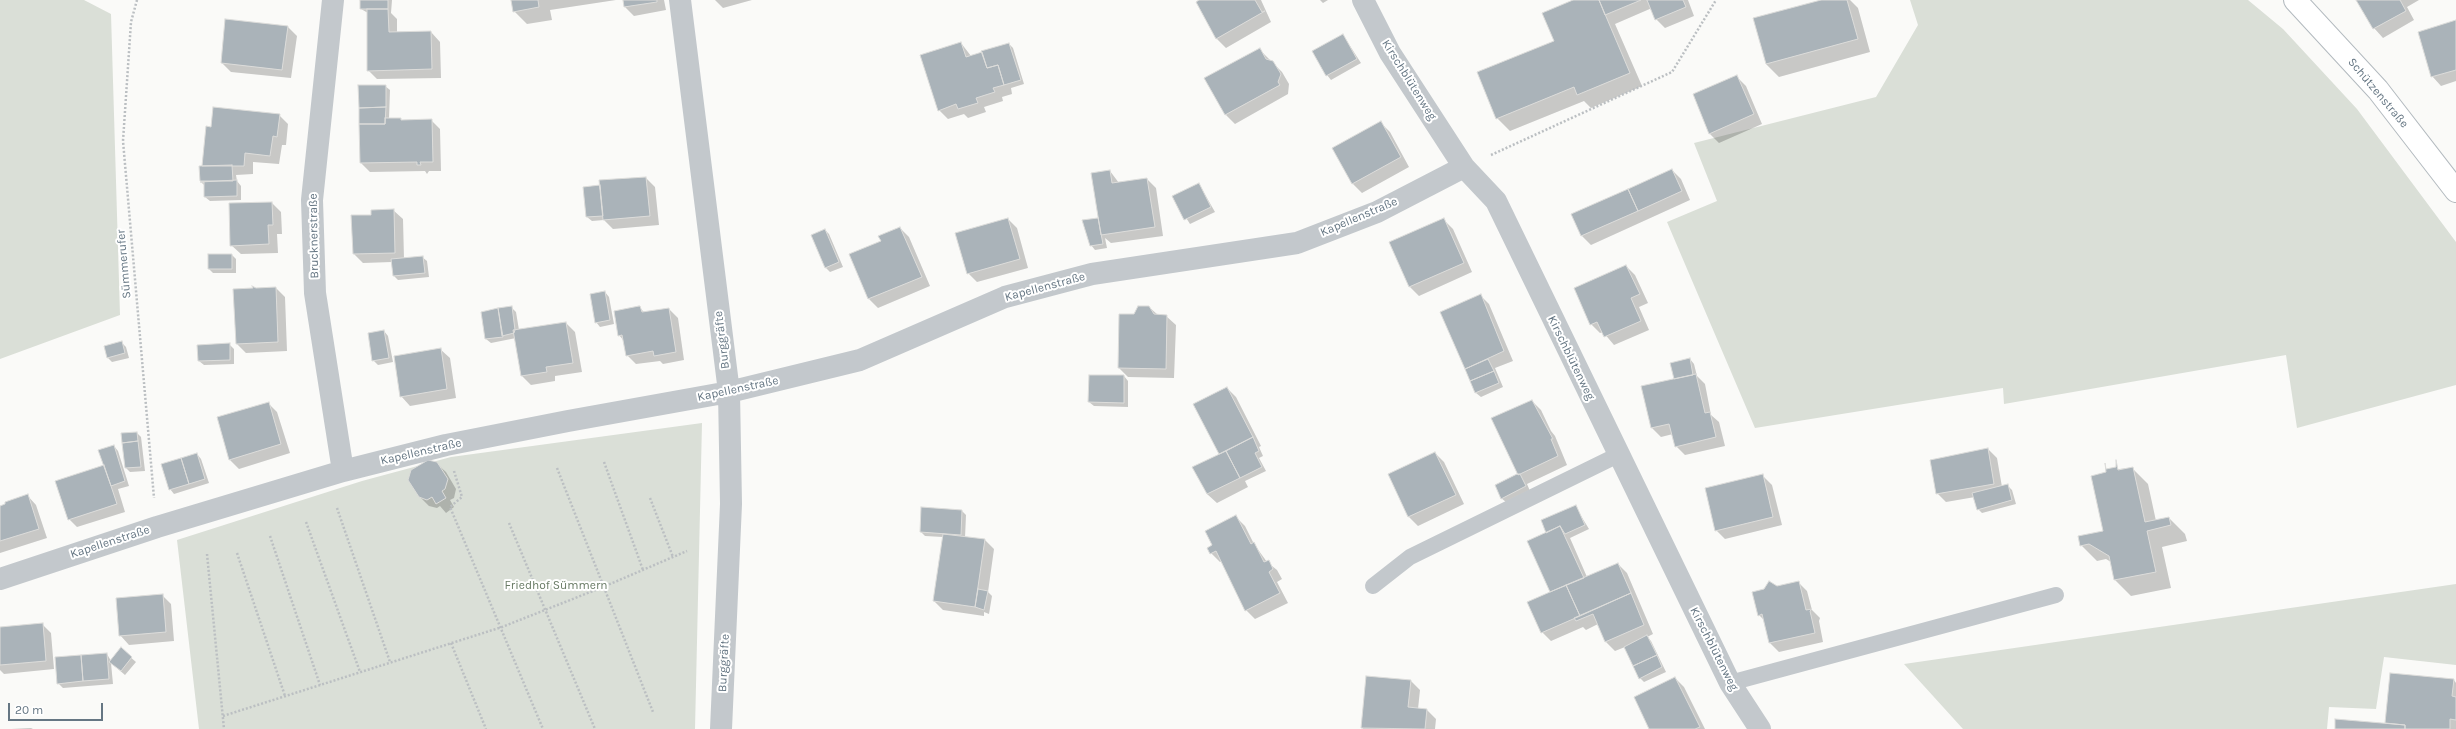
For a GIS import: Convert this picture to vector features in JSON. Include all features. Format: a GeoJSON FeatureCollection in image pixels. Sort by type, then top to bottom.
{"type":"FeatureCollection","features":[{"type":"Feature","properties":{"kind":"street","name":"Brucknerstraße"},"geometry":{"type":"LineString","coordinates":[[333,0],[312,200],[315,293],[343,471]]}},
{"type":"Feature","properties":{"kind":"street","name":"Burggräfte"},"geometry":{"type":"LineString","coordinates":[[680,0],[729,392],[732,504],[721,729]]}},
{"type":"Feature","properties":{"kind":"street","name":"Kirschblütenweg"},"geometry":{"type":"LineString","coordinates":[[1362,0],[1390,53],[1464,167],[1496,201],[1730,683],[1760,729]]}},
{"type":"Feature","properties":{"kind":"street","name":"Schützenstraße"},"geometry":{"type":"LineString","coordinates":[[2295,0],[2378,90],[2456,191]]}},
{"type":"Feature","properties":{"kind":"street","name":"Kapellenstraße"},"geometry":{"type":"LineString","coordinates":[[0,579],[157,527],[343,471],[446,445],[729,392],[860,360],[1005,297],[1092,274],[1297,243],[1377,212],[1464,167]]}},
{"type":"Feature","properties":{"kind":"lane"},"geometry":{"type":"LineString","coordinates":[[1373,586],[1410,557],[1618,455]]}},
{"type":"Feature","properties":{"kind":"lane"},"geometry":{"type":"LineString","coordinates":[[1730,683],[2056,595]]}},
{"type":"Feature","properties":{"kind":"path","name":"Sümmerufer"},"geometry":{"type":"LineString","coordinates":[[137,0],[130,22],[123,141],[157,527]]}},
{"type":"Feature","properties":{"kind":"path"},"geometry":{"type":"LineString","coordinates":[[1464,167],[1672,72],[1716,0]]}},
{"type":"Feature","properties":{"kind":"path"},"geometry":{"type":"LineString","coordinates":[[446,445],[462,497],[450,507],[502,627],[543,729]]}},
{"type":"Feature","properties":{"kind":"path"},"geometry":{"type":"LineString","coordinates":[[604,462],[643,570]]}},
{"type":"Feature","properties":{"kind":"path"},"geometry":{"type":"LineString","coordinates":[[557,468],[653,712]]}},
{"type":"Feature","properties":{"kind":"path"},"geometry":{"type":"LineString","coordinates":[[650,498],[673,557]]}},
{"type":"Feature","properties":{"kind":"path"},"geometry":{"type":"LineString","coordinates":[[337,508],[390,662]]}},
{"type":"Feature","properties":{"kind":"path"},"geometry":{"type":"LineString","coordinates":[[306,522],[360,672]]}},
{"type":"Feature","properties":{"kind":"path"},"geometry":{"type":"LineString","coordinates":[[510,523],[595,729]]}},
{"type":"Feature","properties":{"kind":"path"},"geometry":{"type":"LineString","coordinates":[[270,536],[320,685]]}},
{"type":"Feature","properties":{"kind":"path"},"geometry":{"type":"LineString","coordinates":[[223,716],[502,627],[603,587],[687,551]]}},
{"type":"Feature","properties":{"kind":"path"},"geometry":{"type":"LineString","coordinates":[[237,553],[285,696]]}},
{"type":"Feature","properties":{"kind":"path"},"geometry":{"type":"LineString","coordinates":[[207,554],[224,729]]}},
{"type":"Feature","properties":{"kind":"path"},"geometry":{"type":"LineString","coordinates":[[451,643],[486,729]]}},
{"type":"Feature","properties":{"kind":"green space"},"geometry":{"type":"Polygon","coordinates":[[[0,0],[84,0],[111,14],[120,315],[0,359],[0,0]]]}},
{"type":"Feature","properties":{"kind":"green space"},"geometry":{"type":"Polygon","coordinates":[[[1910,0],[2248,0],[2283,29],[2357,109],[2456,242],[2456,385],[2297,428],[2286,355],[2004,404],[2003,388],[1755,428],[1667,222],[1717,201],[1694,143],[1876,97],[1918,25],[1910,0]]]}},
{"type":"Feature","properties":{"kind":"green space","name":"Friedhof Sümmern"},"geometry":{"type":"Polygon","coordinates":[[[702,423],[695,729],[199,729],[177,540],[362,481],[451,457],[702,423]]]}},
{"type":"Feature","properties":{"kind":"green space"},"geometry":{"type":"Polygon","coordinates":[[[2456,584],[2456,665],[2384,657],[2376,709],[2329,707],[2327,729],[1963,729],[1904,664],[2456,584]]]}},
{"type":"Feature","properties":{"kind":"building"},"geometry":{"type":"Polygon","coordinates":[[[360,0],[388,0],[388,9],[360,9],[360,0]]]}},
{"type":"Feature","properties":{"kind":"building"},"geometry":{"type":"Polygon","coordinates":[[[511,0],[538,0],[539,7],[513,12],[511,0]]]}},
{"type":"Feature","properties":{"kind":"building"},"geometry":{"type":"Polygon","coordinates":[[[623,0],[657,0],[657,2],[624,7],[623,0]]]}},
{"type":"Feature","properties":{"kind":"building"},"geometry":{"type":"Polygon","coordinates":[[[1199,0],[1255,0],[1262,12],[1265,11],[1216,39],[1196,2],[1199,0]]]}},
{"type":"Feature","properties":{"kind":"building"},"geometry":{"type":"Polygon","coordinates":[[[1573,0],[1599,0],[1630,73],[1577,95],[1574,87],[1496,119],[1477,72],[1554,41],[1542,13],[1573,0]]]}},
{"type":"Feature","properties":{"kind":"building"},"geometry":{"type":"Polygon","coordinates":[[[1599,0],[1641,0],[1605,15],[1599,0]]]}},
{"type":"Feature","properties":{"kind":"building"},"geometry":{"type":"Polygon","coordinates":[[[1647,0],[1683,0],[1686,7],[1655,20],[1647,0]]]}},
{"type":"Feature","properties":{"kind":"building"},"geometry":{"type":"Polygon","coordinates":[[[1821,0],[1847,0],[1858,39],[1766,64],[1753,18],[1821,0]]]}},
{"type":"Feature","properties":{"kind":"building"},"geometry":{"type":"Polygon","coordinates":[[[2356,0],[2400,0],[2406,11],[2373,29],[2356,0]]]}},
{"type":"Feature","properties":{"kind":"building"},"geometry":{"type":"Polygon","coordinates":[[[367,9],[388,9],[389,32],[431,31],[432,69],[367,71],[367,9]]]}},
{"type":"Feature","properties":{"kind":"building"},"geometry":{"type":"Polygon","coordinates":[[[225,19],[288,26],[282,70],[221,63],[225,19]]]}},
{"type":"Feature","properties":{"kind":"building"},"geometry":{"type":"Polygon","coordinates":[[[2456,20],[2456,70],[2431,77],[2418,32],[2456,20]]]}},
{"type":"Feature","properties":{"kind":"building"},"geometry":{"type":"Polygon","coordinates":[[[1343,34],[1357,59],[1326,76],[1312,51],[1343,34]]]}},
{"type":"Feature","properties":{"kind":"building"},"geometry":{"type":"Polygon","coordinates":[[[961,42],[966,57],[982,52],[987,68],[998,65],[1004,85],[993,88],[995,92],[976,98],[978,103],[958,109],[956,104],[938,111],[920,55],[961,42]]]}},
{"type":"Feature","properties":{"kind":"building"},"geometry":{"type":"Polygon","coordinates":[[[1009,43],[1021,80],[1004,85],[998,65],[987,68],[981,51],[1009,43]]]}},
{"type":"Feature","properties":{"kind":"building"},"geometry":{"type":"Polygon","coordinates":[[[1260,48],[1266,59],[1273,61],[1281,74],[1278,82],[1280,85],[1225,115],[1204,78],[1260,48]]]}},
{"type":"Feature","properties":{"kind":"building"},"geometry":{"type":"Polygon","coordinates":[[[1737,75],[1754,114],[1709,134],[1693,94],[1737,75]]]}},
{"type":"Feature","properties":{"kind":"building"},"geometry":{"type":"Polygon","coordinates":[[[358,85],[386,85],[386,107],[359,108],[358,85]]]}},
{"type":"Feature","properties":{"kind":"building"},"geometry":{"type":"Polygon","coordinates":[[[213,107],[280,114],[277,137],[273,136],[270,156],[245,153],[244,166],[202,166],[206,126],[211,127],[213,107]]]}},
{"type":"Feature","properties":{"kind":"building"},"geometry":{"type":"Polygon","coordinates":[[[386,107],[385,124],[359,124],[359,108],[386,107]]]}},
{"type":"Feature","properties":{"kind":"building"},"geometry":{"type":"Polygon","coordinates":[[[385,118],[401,118],[401,120],[432,119],[433,162],[420,162],[421,165],[417,165],[417,162],[360,163],[359,124],[385,124],[385,118]]]}},
{"type":"Feature","properties":{"kind":"building"},"geometry":{"type":"Polygon","coordinates":[[[1381,121],[1401,157],[1352,184],[1332,148],[1381,121]]]}},
{"type":"Feature","properties":{"kind":"building"},"geometry":{"type":"Polygon","coordinates":[[[232,165],[233,181],[200,181],[199,166],[232,165]]]}},
{"type":"Feature","properties":{"kind":"building"},"geometry":{"type":"Polygon","coordinates":[[[1672,169],[1682,191],[1638,211],[1628,189],[1672,169]]]}},
{"type":"Feature","properties":{"kind":"building"},"geometry":{"type":"Polygon","coordinates":[[[1110,170],[1112,183],[1147,178],[1155,227],[1101,235],[1091,173],[1110,170]]]}},
{"type":"Feature","properties":{"kind":"building"},"geometry":{"type":"Polygon","coordinates":[[[646,177],[650,216],[603,220],[599,180],[646,177]]]}},
{"type":"Feature","properties":{"kind":"building"},"geometry":{"type":"Polygon","coordinates":[[[237,180],[237,196],[204,197],[204,182],[200,182],[237,180]]]}},
{"type":"Feature","properties":{"kind":"building"},"geometry":{"type":"Polygon","coordinates":[[[1199,183],[1211,207],[1184,220],[1172,196],[1199,183]]]}},
{"type":"Feature","properties":{"kind":"building"},"geometry":{"type":"Polygon","coordinates":[[[600,185],[603,216],[586,217],[583,187],[600,185]]]}},
{"type":"Feature","properties":{"kind":"building"},"geometry":{"type":"Polygon","coordinates":[[[1628,189],[1638,211],[1581,236],[1571,214],[1628,189]]]}},
{"type":"Feature","properties":{"kind":"building"},"geometry":{"type":"Polygon","coordinates":[[[272,202],[273,225],[268,225],[269,244],[230,246],[229,203],[272,202]]]}},
{"type":"Feature","properties":{"kind":"building"},"geometry":{"type":"Polygon","coordinates":[[[394,209],[395,253],[353,254],[351,215],[371,215],[371,210],[394,209]]]}},
{"type":"Feature","properties":{"kind":"building"},"geometry":{"type":"Polygon","coordinates":[[[1008,218],[1020,259],[967,274],[955,233],[1008,218]]]}},
{"type":"Feature","properties":{"kind":"building"},"geometry":{"type":"Polygon","coordinates":[[[1098,218],[1103,244],[1090,246],[1082,220],[1098,218]]]}},
{"type":"Feature","properties":{"kind":"building"},"geometry":{"type":"Polygon","coordinates":[[[1444,218],[1464,263],[1409,287],[1389,242],[1444,218]]]}},
{"type":"Feature","properties":{"kind":"building"},"geometry":{"type":"Polygon","coordinates":[[[900,227],[922,277],[868,299],[849,254],[881,241],[878,236],[900,227]]]}},
{"type":"Feature","properties":{"kind":"building"},"geometry":{"type":"Polygon","coordinates":[[[825,229],[839,262],[825,268],[811,235],[825,229]]]}},
{"type":"Feature","properties":{"kind":"building"},"geometry":{"type":"Polygon","coordinates":[[[208,254],[232,254],[232,269],[208,269],[208,254]]]}},
{"type":"Feature","properties":{"kind":"building"},"geometry":{"type":"Polygon","coordinates":[[[423,256],[425,273],[393,276],[391,259],[423,256]]]}},
{"type":"Feature","properties":{"kind":"building"},"geometry":{"type":"Polygon","coordinates":[[[1626,265],[1640,294],[1631,298],[1641,321],[1604,337],[1597,322],[1590,325],[1574,288],[1626,265]]]}},
{"type":"Feature","properties":{"kind":"building"},"geometry":{"type":"Polygon","coordinates":[[[252,286],[256,288],[276,287],[278,342],[236,344],[233,289],[253,288],[252,286]]]}},
{"type":"Feature","properties":{"kind":"building"},"geometry":{"type":"Polygon","coordinates":[[[605,291],[610,320],[595,323],[590,294],[605,291]]]}},
{"type":"Feature","properties":{"kind":"building"},"geometry":{"type":"Polygon","coordinates":[[[1481,294],[1504,351],[1465,369],[1440,312],[1481,294]]]}},
{"type":"Feature","properties":{"kind":"building"},"geometry":{"type":"Polygon","coordinates":[[[512,306],[515,330],[514,333],[502,336],[498,308],[512,306]]]}},
{"type":"Feature","properties":{"kind":"building"},"geometry":{"type":"Polygon","coordinates":[[[640,306],[642,312],[669,308],[676,352],[654,356],[653,351],[626,356],[622,335],[618,336],[614,311],[640,306]]]}},
{"type":"Feature","properties":{"kind":"building"},"geometry":{"type":"Polygon","coordinates":[[[1138,306],[1149,306],[1154,314],[1167,315],[1166,369],[1118,368],[1119,314],[1134,314],[1138,306]]]}},
{"type":"Feature","properties":{"kind":"building"},"geometry":{"type":"Polygon","coordinates":[[[498,308],[503,337],[485,339],[481,312],[498,308]]]}},
{"type":"Feature","properties":{"kind":"building"},"geometry":{"type":"Polygon","coordinates":[[[566,322],[573,363],[546,367],[547,372],[521,376],[513,330],[566,322]]]}},
{"type":"Feature","properties":{"kind":"building"},"geometry":{"type":"Polygon","coordinates":[[[384,330],[389,358],[372,361],[368,333],[384,330]]]}},
{"type":"Feature","properties":{"kind":"building"},"geometry":{"type":"Polygon","coordinates":[[[122,341],[125,353],[107,358],[104,346],[122,341]]]}},
{"type":"Feature","properties":{"kind":"building"},"geometry":{"type":"Polygon","coordinates":[[[230,343],[230,360],[198,361],[197,345],[230,343]]]}},
{"type":"Feature","properties":{"kind":"building"},"geometry":{"type":"Polygon","coordinates":[[[441,348],[447,389],[400,397],[394,356],[441,348]]]}},
{"type":"Feature","properties":{"kind":"building"},"geometry":{"type":"Polygon","coordinates":[[[1690,358],[1693,375],[1674,379],[1670,363],[1690,358]]]}},
{"type":"Feature","properties":{"kind":"building"},"geometry":{"type":"Polygon","coordinates":[[[1488,359],[1494,371],[1470,381],[1465,369],[1488,359]]]}},
{"type":"Feature","properties":{"kind":"building"},"geometry":{"type":"Polygon","coordinates":[[[1494,371],[1499,383],[1475,393],[1470,381],[1494,371]]]}},
{"type":"Feature","properties":{"kind":"building"},"geometry":{"type":"Polygon","coordinates":[[[1696,374],[1705,413],[1710,412],[1716,437],[1675,447],[1669,424],[1651,428],[1641,386],[1696,374]]]}},
{"type":"Feature","properties":{"kind":"building"},"geometry":{"type":"Polygon","coordinates":[[[1089,375],[1124,375],[1124,403],[1088,402],[1089,375]]]}},
{"type":"Feature","properties":{"kind":"building"},"geometry":{"type":"Polygon","coordinates":[[[1227,387],[1253,437],[1219,454],[1193,404],[1227,387]]]}},
{"type":"Feature","properties":{"kind":"building"},"geometry":{"type":"Polygon","coordinates":[[[1532,400],[1553,439],[1551,439],[1558,456],[1518,475],[1491,418],[1532,400]]]}},
{"type":"Feature","properties":{"kind":"building"},"geometry":{"type":"Polygon","coordinates":[[[269,402],[281,444],[229,460],[217,417],[269,402]]]}},
{"type":"Feature","properties":{"kind":"building"},"geometry":{"type":"Polygon","coordinates":[[[137,432],[138,441],[122,443],[121,433],[137,432]]]}},
{"type":"Feature","properties":{"kind":"building"},"geometry":{"type":"Polygon","coordinates":[[[1253,437],[1259,451],[1255,453],[1262,467],[1240,478],[1226,451],[1253,437]]]}},
{"type":"Feature","properties":{"kind":"building"},"geometry":{"type":"Polygon","coordinates":[[[138,441],[141,467],[125,468],[122,443],[138,441]]]}},
{"type":"Feature","properties":{"kind":"building"},"geometry":{"type":"Polygon","coordinates":[[[114,445],[125,481],[111,486],[98,450],[114,445]]]}},
{"type":"Feature","properties":{"kind":"building"},"geometry":{"type":"Polygon","coordinates":[[[1988,448],[1994,484],[1936,494],[1930,460],[1988,448]]]}},
{"type":"Feature","properties":{"kind":"building"},"geometry":{"type":"Polygon","coordinates":[[[1226,451],[1240,478],[1207,494],[1192,467],[1226,451]]]}},
{"type":"Feature","properties":{"kind":"building"},"geometry":{"type":"Polygon","coordinates":[[[1435,452],[1456,495],[1408,517],[1388,474],[1435,452]]]}},
{"type":"Feature","properties":{"kind":"building"},"geometry":{"type":"Polygon","coordinates":[[[197,453],[205,479],[189,484],[181,458],[197,453]]]}},
{"type":"Feature","properties":{"kind":"building"},"geometry":{"type":"Polygon","coordinates":[[[181,458],[189,484],[169,490],[161,464],[181,458]]]}},
{"type":"Feature","properties":{"kind":"building"},"geometry":{"type":"Polygon","coordinates":[[[428,460],[437,462],[448,479],[445,489],[442,491],[446,498],[436,504],[432,497],[427,500],[419,497],[408,480],[411,470],[428,460]]]}},
{"type":"Feature","properties":{"kind":"building"},"geometry":{"type":"Polygon","coordinates":[[[2116,460],[2118,470],[2133,467],[2145,522],[2169,517],[2171,525],[2147,531],[2156,572],[2114,580],[2109,556],[2089,544],[2080,546],[2078,536],[2103,531],[2091,476],[2106,472],[2105,463],[2106,469],[2116,467],[2116,460]]]}},
{"type":"Feature","properties":{"kind":"building"},"geometry":{"type":"Polygon","coordinates":[[[104,465],[117,504],[68,520],[55,481],[104,465]]]}},
{"type":"Feature","properties":{"kind":"building"},"geometry":{"type":"Polygon","coordinates":[[[1517,474],[1520,474],[1526,486],[1501,499],[1495,485],[1517,474]]]}},
{"type":"Feature","properties":{"kind":"building"},"geometry":{"type":"Polygon","coordinates":[[[1763,474],[1773,517],[1715,531],[1705,488],[1763,474]]]}},
{"type":"Feature","properties":{"kind":"building"},"geometry":{"type":"Polygon","coordinates":[[[2008,484],[2012,500],[1977,510],[1972,493],[2008,484]]]}},
{"type":"Feature","properties":{"kind":"building"},"geometry":{"type":"Polygon","coordinates":[[[28,494],[39,529],[0,541],[0,506],[5,504],[5,502],[28,494]]]}},
{"type":"Feature","properties":{"kind":"building"},"geometry":{"type":"Polygon","coordinates":[[[1576,505],[1585,525],[1565,534],[1560,526],[1546,533],[1541,520],[1576,505]]]}},
{"type":"Feature","properties":{"kind":"building"},"geometry":{"type":"Polygon","coordinates":[[[921,507],[962,510],[961,535],[920,532],[921,507]]]}},
{"type":"Feature","properties":{"kind":"building"},"geometry":{"type":"Polygon","coordinates":[[[1236,515],[1251,544],[1254,542],[1264,562],[1269,560],[1273,569],[1269,572],[1280,593],[1245,611],[1216,551],[1210,554],[1207,548],[1212,545],[1205,531],[1236,515]]]}},
{"type":"Feature","properties":{"kind":"building"},"geometry":{"type":"Polygon","coordinates":[[[1560,526],[1584,578],[1550,592],[1527,541],[1560,526]]]}},
{"type":"Feature","properties":{"kind":"building"},"geometry":{"type":"Polygon","coordinates":[[[943,534],[985,539],[975,607],[933,601],[943,534]]]}},
{"type":"Feature","properties":{"kind":"building"},"geometry":{"type":"Polygon","coordinates":[[[1618,563],[1631,593],[1580,616],[1566,585],[1618,563]]]}},
{"type":"Feature","properties":{"kind":"building"},"geometry":{"type":"Polygon","coordinates":[[[1769,581],[1777,586],[1799,581],[1806,610],[1812,609],[1810,611],[1815,633],[1769,643],[1762,614],[1758,616],[1752,592],[1764,589],[1769,581]]]}},
{"type":"Feature","properties":{"kind":"building"},"geometry":{"type":"Polygon","coordinates":[[[1566,585],[1580,616],[1541,633],[1527,602],[1566,585]]]}},
{"type":"Feature","properties":{"kind":"building"},"geometry":{"type":"Polygon","coordinates":[[[978,589],[988,591],[984,610],[975,607],[978,589]]]}},
{"type":"Feature","properties":{"kind":"building"},"geometry":{"type":"Polygon","coordinates":[[[1631,593],[1644,625],[1605,642],[1593,614],[1576,621],[1574,618],[1631,593]]]}},
{"type":"Feature","properties":{"kind":"building"},"geometry":{"type":"Polygon","coordinates":[[[163,594],[166,632],[119,636],[116,598],[163,594]]]}},
{"type":"Feature","properties":{"kind":"building"},"geometry":{"type":"Polygon","coordinates":[[[43,623],[46,661],[0,665],[0,627],[43,623]]]}},
{"type":"Feature","properties":{"kind":"building"},"geometry":{"type":"Polygon","coordinates":[[[1647,635],[1657,655],[1633,666],[1624,647],[1647,635]]]}},
{"type":"Feature","properties":{"kind":"building"},"geometry":{"type":"Polygon","coordinates":[[[121,647],[132,657],[121,671],[109,662],[121,647]]]}},
{"type":"Feature","properties":{"kind":"building"},"geometry":{"type":"Polygon","coordinates":[[[107,653],[109,679],[83,681],[81,655],[107,653]]]}},
{"type":"Feature","properties":{"kind":"building"},"geometry":{"type":"Polygon","coordinates":[[[81,655],[83,681],[57,684],[55,657],[81,655]]]}},
{"type":"Feature","properties":{"kind":"building"},"geometry":{"type":"Polygon","coordinates":[[[1657,655],[1662,667],[1639,679],[1633,666],[1657,655]]]}},
{"type":"Feature","properties":{"kind":"building"},"geometry":{"type":"Polygon","coordinates":[[[2390,673],[2454,679],[2452,696],[2456,697],[2456,720],[2450,719],[2450,729],[2405,729],[2405,725],[2385,723],[2390,673]]]}},
{"type":"Feature","properties":{"kind":"building"},"geometry":{"type":"Polygon","coordinates":[[[1366,676],[1411,680],[1408,707],[1427,709],[1425,729],[1361,728],[1366,676]]]}},
{"type":"Feature","properties":{"kind":"building"},"geometry":{"type":"Polygon","coordinates":[[[1675,677],[1700,727],[1695,729],[1649,729],[1634,697],[1675,677]]]}},
{"type":"Feature","properties":{"kind":"building"},"geometry":{"type":"Polygon","coordinates":[[[2335,719],[2405,725],[2405,729],[2335,729],[2335,719]]]}}]}
